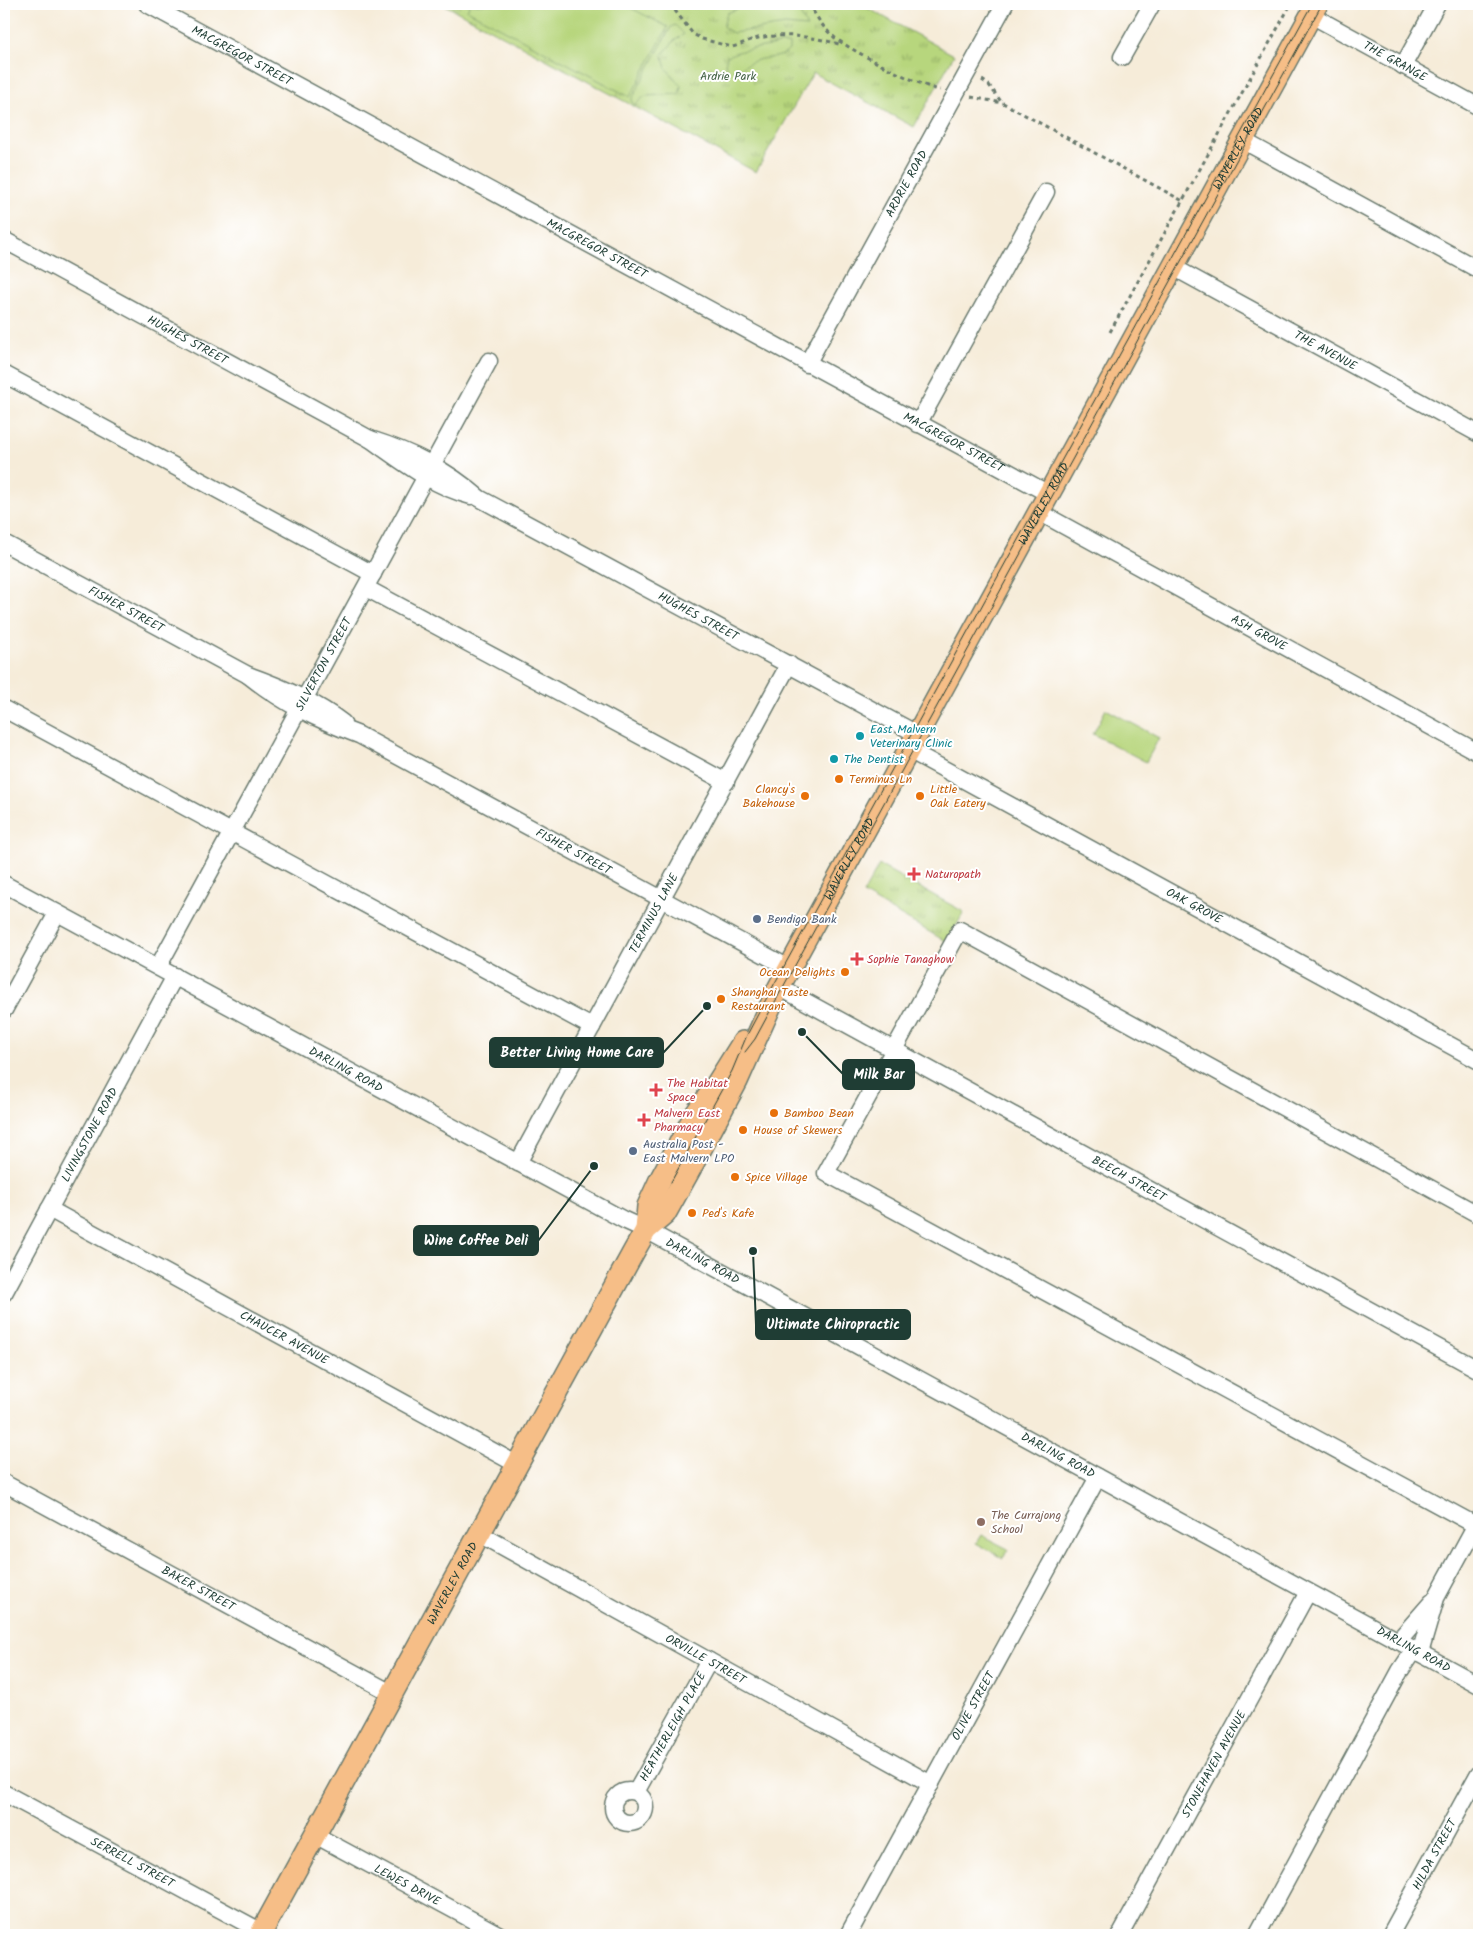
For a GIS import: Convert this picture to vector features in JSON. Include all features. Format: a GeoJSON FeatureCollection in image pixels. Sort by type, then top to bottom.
{"type":"FeatureCollection","features":[{"type":"Feature","properties":{"kind":"main road","name":"WAVERLEY ROAD"},"geometry":{"type":"LineString","coordinates":[[261,1933],[646,1230],[665,1214],[737,1080],[774,995],[1314,10]]}},
{"type":"Feature","properties":{"kind":"street","name":"MACGREGOR STREET"},"geometry":{"type":"LineString","coordinates":[[147,4],[918,424],[1044,503]]}},
{"type":"Feature","properties":{"kind":"street","name":"ARDRIE ROAD"},"geometry":{"type":"LineString","coordinates":[[807,364],[1005,4]]}},
{"type":"Feature","properties":{"kind":"street"},"geometry":{"type":"LineString","coordinates":[[1122,57],[1152,4]]}},
{"type":"Feature","properties":{"kind":"street"},"geometry":{"type":"LineString","coordinates":[[1403,66],[1437,4]]}},
{"type":"Feature","properties":{"kind":"street","name":"THE GRANGE"},"geometry":{"type":"LineString","coordinates":[[1314,10],[1403,66],[1479,108]]}},
{"type":"Feature","properties":{"kind":"street"},"geometry":{"type":"LineString","coordinates":[[1242,140],[1479,270]]}},
{"type":"Feature","properties":{"kind":"street"},"geometry":{"type":"LineString","coordinates":[[918,424],[1046,192]]}},
{"type":"Feature","properties":{"kind":"street","name":"HUGHES STREET"},"geometry":{"type":"LineString","coordinates":[[4,240],[430,470],[462,494],[479,498],[789,664],[913,742]]}},
{"type":"Feature","properties":{"kind":"street","name":"THE AVENUE"},"geometry":{"type":"LineString","coordinates":[[1173,267],[1479,434]]}},
{"type":"Feature","properties":{"kind":"street","name":"SILVERTON STREET"},"geometry":{"type":"LineString","coordinates":[[158,967],[489,361]]}},
{"type":"Feature","properties":{"kind":"street"},"geometry":{"type":"LineString","coordinates":[[4,374],[726,782]]}},
{"type":"Feature","properties":{"kind":"street","name":"ASH GROVE"},"geometry":{"type":"LineString","coordinates":[[1044,503],[1479,753]]}},
{"type":"Feature","properties":{"kind":"street","name":"FISHER STREET"},"geometry":{"type":"LineString","coordinates":[[4,543],[248,675],[274,695],[302,704],[324,722],[359,735],[789,968]]}},
{"type":"Feature","properties":{"kind":"street","name":"TERMINUS LANE"},"geometry":{"type":"LineString","coordinates":[[518,1163],[789,664]]}},
{"type":"Feature","properties":{"kind":"street"},"geometry":{"type":"LineString","coordinates":[[4,709],[592,1027]]}},
{"type":"Feature","properties":{"kind":"street","name":"OAK GROVE"},"geometry":{"type":"LineString","coordinates":[[913,742],[1479,1061]]}},
{"type":"Feature","properties":{"kind":"street","name":"DARLING ROAD"},"geometry":{"type":"LineString","coordinates":[[4,884],[518,1163],[646,1230],[1479,1685]]}},
{"type":"Feature","properties":{"kind":"street"},"geometry":{"type":"LineString","coordinates":[[4,1010],[57,913]]}},
{"type":"Feature","properties":{"kind":"street"},"geometry":{"type":"LineString","coordinates":[[1257,1935],[1401,1669],[1417,1651],[1436,1598],[1478,1524],[826,1173],[960,930],[1479,1215]]}},
{"type":"Feature","properties":{"kind":"street","name":"LIVINGSTONE ROAD"},"geometry":{"type":"LineString","coordinates":[[4,1292],[175,976]]}},
{"type":"Feature","properties":{"kind":"street","name":"BEECH STREET"},"geometry":{"type":"LineString","coordinates":[[774,995],[894,1050],[1479,1370]]}},
{"type":"Feature","properties":{"kind":"street","name":"CHAUCER AVENUE"},"geometry":{"type":"LineString","coordinates":[[49,1209],[518,1465]]}},
{"type":"Feature","properties":{"kind":"street","name":"OLIVE STREET"},"geometry":{"type":"LineString","coordinates":[[848,1935],[1098,1477]]}},
{"type":"Feature","properties":{"kind":"street","name":"BAKER STREET"},"geometry":{"type":"LineString","coordinates":[[4,1483],[393,1694]]}},
{"type":"Feature","properties":{"kind":"street","name":"ORVILLE STREET"},"geometry":{"type":"LineString","coordinates":[[480,1534],[931,1784]]}},
{"type":"Feature","properties":{"kind":"street","name":"STONEHAVEN AVENUE"},"geometry":{"type":"LineString","coordinates":[[1120,1935],[1308,1592]]}},
{"type":"Feature","properties":{"kind":"street"},"geometry":{"type":"LineString","coordinates":[[1398,1641],[1436,1598]]}},
{"type":"Feature","properties":{"kind":"street","name":"HEATHERLEIGH PLACE"},"geometry":{"type":"LineString","coordinates":[[636,1792],[709,1661]]}},
{"type":"Feature","properties":{"kind":"street","name":"HILDA STREET"},"geometry":{"type":"LineString","coordinates":[[1390,1935],[1479,1773]]}},
{"type":"Feature","properties":{"kind":"street","name":"SERRELL STREET"},"geometry":{"type":"LineString","coordinates":[[4,1793],[261,1933]]}},
{"type":"Feature","properties":{"kind":"street","name":"LEWES DRIVE"},"geometry":{"type":"LineString","coordinates":[[315,1836],[500,1935]]}},
{"type":"Feature","properties":{"kind":"path"},"geometry":{"type":"LineString","coordinates":[[670,4],[693,34],[727,47],[736,46],[754,39],[774,37],[814,39],[846,46]]}},
{"type":"Feature","properties":{"kind":"path"},"geometry":{"type":"LineString","coordinates":[[809,4],[825,28],[846,46],[930,88],[958,91],[972,97],[1003,103],[1182,201]]}},
{"type":"Feature","properties":{"kind":"path"},"geometry":{"type":"LineString","coordinates":[[1110,332],[1291,4]]}},
{"type":"Feature","properties":{"kind":"path"},"geometry":{"type":"LineString","coordinates":[[968,72],[989,84],[1003,103]]}},
{"type":"Feature","properties":{"kind":"green space","name":"Ardrie Park"},"geometry":{"type":"Polygon","coordinates":[[[443,4],[860,4],[954,55],[914,127],[813,73],[756,172],[443,4]]]}},
{"type":"Feature","properties":{"kind":"green space"},"geometry":{"type":"Polygon","coordinates":[[[470,4],[623,4],[668,27],[630,97],[467,10],[470,4]]]}},
{"type":"Feature","properties":{"kind":"green space"},"geometry":{"type":"Polygon","coordinates":[[[750,4],[795,4],[807,27],[785,25],[733,33],[723,27],[727,13],[750,4]]]}},
{"type":"Feature","properties":{"kind":"green space"},"geometry":{"type":"Polygon","coordinates":[[[675,25],[684,34],[674,41],[662,55],[666,68],[681,86],[679,94],[645,96],[635,105],[632,103],[632,99],[671,27],[675,25]]]}},
{"type":"Feature","properties":{"kind":"green space"},"geometry":{"type":"Polygon","coordinates":[[[789,44],[789,50],[778,57],[752,62],[729,72],[725,64],[727,56],[734,53],[789,44]]]}},
{"type":"Feature","properties":{"kind":"green space"},"geometry":{"type":"Polygon","coordinates":[[[1106,709],[1159,738],[1146,762],[1093,734],[1106,709]]]}},
{"type":"Feature","properties":{"kind":"green space"},"geometry":{"type":"Polygon","coordinates":[[[879,865],[964,912],[947,942],[863,894],[879,865]]]}},
{"type":"Feature","properties":{"kind":"green space"},"geometry":{"type":"Polygon","coordinates":[[[981,1535],[1008,1549],[1003,1558],[976,1543],[981,1535]]]}},
{"type":"Feature","properties":{"kind":"tram line"},"geometry":{"type":"LineString","coordinates":[[671,1182],[732,1071],[747,1035],[765,1001],[1312,4]]}},
{"type":"Feature","properties":{"kind":"tram line"},"geometry":{"type":"LineString","coordinates":[[745,1052],[755,1039],[1322,4]]}},
{"type":"Feature","properties":{"kind":"place","name":"East Malvern Veterinary Clinic"},"geometry":{"type":"Point","coordinates":[860,736]}},
{"type":"Feature","properties":{"kind":"place","name":"The Dentist"},"geometry":{"type":"Point","coordinates":[834,759]}},
{"type":"Feature","properties":{"kind":"place","name":"Terminus Ln"},"geometry":{"type":"Point","coordinates":[839,779]}},
{"type":"Feature","properties":{"kind":"place","name":"Clancy's Bakehouse"},"geometry":{"type":"Point","coordinates":[805,796]}},
{"type":"Feature","properties":{"kind":"place","name":"Little Oak Eatery"},"geometry":{"type":"Point","coordinates":[920,796]}},
{"type":"Feature","properties":{"kind":"place","name":"Naturopath"},"geometry":{"type":"Point","coordinates":[914,874]}},
{"type":"Feature","properties":{"kind":"place","name":"Bendigo Bank"},"geometry":{"type":"Point","coordinates":[757,919]}},
{"type":"Feature","properties":{"kind":"place","name":"Sophie Tanaghow"},"geometry":{"type":"Point","coordinates":[857,959]}},
{"type":"Feature","properties":{"kind":"place","name":"Ocean Delights"},"geometry":{"type":"Point","coordinates":[845,972]}},
{"type":"Feature","properties":{"kind":"place","name":"Shanghai Taste Restaurant"},"geometry":{"type":"Point","coordinates":[721,999]}},
{"type":"Feature","properties":{"kind":"place","name":"Better Living Home Care"},"geometry":{"type":"Point","coordinates":[707,1006]}},
{"type":"Feature","properties":{"kind":"place","name":"Milk Bar"},"geometry":{"type":"Point","coordinates":[802,1032]}},
{"type":"Feature","properties":{"kind":"place","name":"The Habitat Space"},"geometry":{"type":"Point","coordinates":[656,1090]}},
{"type":"Feature","properties":{"kind":"place","name":"Bamboo Bean"},"geometry":{"type":"Point","coordinates":[774,1113]}},
{"type":"Feature","properties":{"kind":"place","name":"Malvern East Pharmacy"},"geometry":{"type":"Point","coordinates":[644,1120]}},
{"type":"Feature","properties":{"kind":"place","name":"House of Skewers"},"geometry":{"type":"Point","coordinates":[743,1130]}},
{"type":"Feature","properties":{"kind":"place","name":"Australia Post - East Malvern LPO"},"geometry":{"type":"Point","coordinates":[633,1151]}},
{"type":"Feature","properties":{"kind":"place","name":"Wine Coffee Deli"},"geometry":{"type":"Point","coordinates":[594,1166]}},
{"type":"Feature","properties":{"kind":"place","name":"Spice Village"},"geometry":{"type":"Point","coordinates":[735,1177]}},
{"type":"Feature","properties":{"kind":"place","name":"Ped's Kafe"},"geometry":{"type":"Point","coordinates":[692,1213]}},
{"type":"Feature","properties":{"kind":"place","name":"Ultimate Chiropractic"},"geometry":{"type":"Point","coordinates":[753,1251]}},
{"type":"Feature","properties":{"kind":"place","name":"The Currajong School"},"geometry":{"type":"Point","coordinates":[981,1522]}}]}
